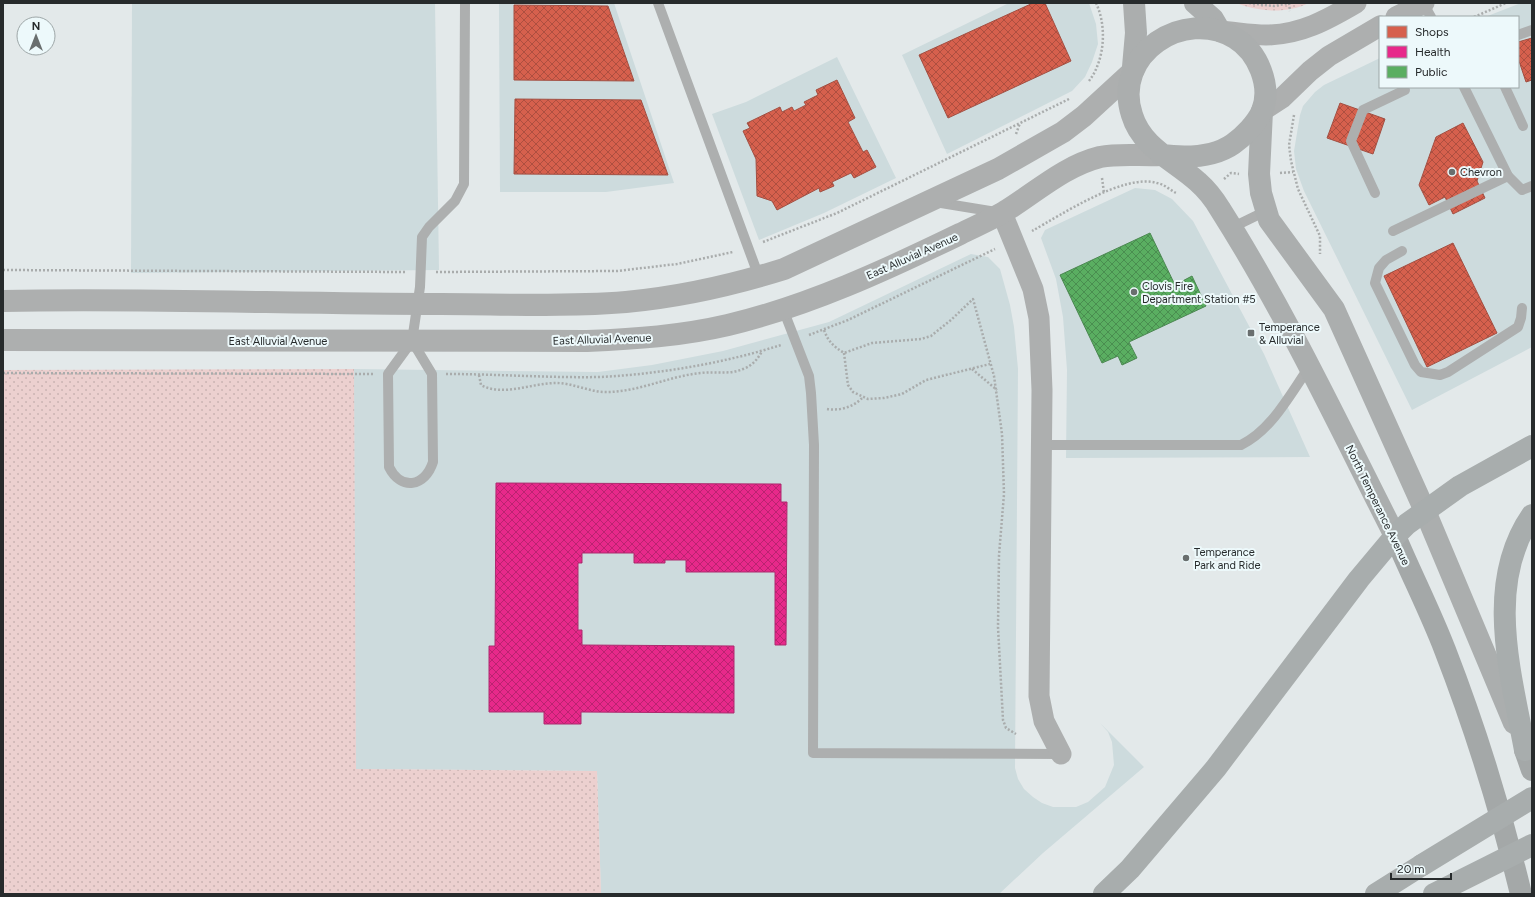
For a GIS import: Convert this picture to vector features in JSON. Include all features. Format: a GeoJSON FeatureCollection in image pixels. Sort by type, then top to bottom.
{"type":"FeatureCollection","features":[{"type":"Feature","properties":{"kind":"highway"},"geometry":{"type":"LineString","coordinates":[[1104,894],[1130,870],[1216,768],[1363,573],[1395,536],[1425,511],[1460,486],[1532,446]]}},
{"type":"Feature","properties":{"kind":"highway"},"geometry":{"type":"LineString","coordinates":[[1525,750],[1508,663],[1505,634],[1505,598],[1509,571],[1518,541],[1532,515]]}},
{"type":"Feature","properties":{"kind":"highway"},"geometry":{"type":"LineString","coordinates":[[1376,894],[1532,798]]}},
{"type":"Feature","properties":{"kind":"highway"},"geometry":{"type":"LineString","coordinates":[[1434,894],[1532,845]]}},
{"type":"Feature","properties":{"kind":"main road"},"geometry":{"type":"LineString","coordinates":[[1134,3],[1136,52],[1133,71],[1128,87],[1128,97],[1132,115],[1140,132],[1150,145],[1161,155],[1194,156],[1221,150],[1232,144],[1243,135],[1262,111]]}},
{"type":"Feature","properties":{"kind":"main road"},"geometry":{"type":"LineString","coordinates":[[1195,3],[1212,19],[1220,31]]}},
{"type":"Feature","properties":{"kind":"main road"},"geometry":{"type":"LineString","coordinates":[[1133,71],[1146,49],[1169,35],[1192,30],[1220,31],[1237,39],[1252,54],[1258,64],[1264,84],[1265,95],[1262,111],[1259,174],[1261,193],[1266,211],[1276,231],[1334,310],[1425,511],[1532,770]]}},
{"type":"Feature","properties":{"kind":"main road","name":"North Temperance Avenue"},"geometry":{"type":"LineString","coordinates":[[1161,155],[1199,183],[1219,207],[1268,289],[1310,366],[1395,536],[1445,649],[1481,749],[1506,830],[1521,894]]}},
{"type":"Feature","properties":{"kind":"street"},"geometry":{"type":"LineString","coordinates":[[1220,31],[1265,35],[1294,33],[1320,24],[1356,3]]}},
{"type":"Feature","properties":{"kind":"street"},"geometry":{"type":"LineString","coordinates":[[1398,16],[1424,3]]}},
{"type":"Feature","properties":{"kind":"street"},"geometry":{"type":"LineString","coordinates":[[1262,111],[1282,98],[1328,56],[1379,27]]}},
{"type":"Feature","properties":{"kind":"street"},"geometry":{"type":"LineString","coordinates":[[3,301],[109,300],[417,304],[626,302],[678,295],[759,277],[806,260],[998,169],[1063,132],[1084,116],[1133,71]]}},
{"type":"Feature","properties":{"kind":"street","name":"East Alluvial Avenue"},"geometry":{"type":"LineString","coordinates":[[3,340],[587,341],[653,338],[728,325],[783,309],[864,277],[1002,213],[1052,180],[1086,162],[1113,155],[1161,155]]}},
{"type":"Feature","properties":{"kind":"street"},"geometry":{"type":"LineString","coordinates":[[1002,213],[1037,303],[1041,354],[1039,696],[1044,721],[1061,754]]}},
{"type":"Feature","properties":{"kind":"lane"},"geometry":{"type":"LineString","coordinates":[[412,341],[432,374],[433,462],[430,472],[418,483],[410,483],[398,479],[389,467],[388,374],[412,341],[421,272],[422,240],[424,233],[455,201],[464,184],[465,3]]}},
{"type":"Feature","properties":{"kind":"lane"},"geometry":{"type":"LineString","coordinates":[[658,3],[759,277]]}},
{"type":"Feature","properties":{"kind":"lane"},"geometry":{"type":"LineString","coordinates":[[1424,3],[1430,16]]}},
{"type":"Feature","properties":{"kind":"lane"},"geometry":{"type":"LineString","coordinates":[[1519,35],[1532,30]]}},
{"type":"Feature","properties":{"kind":"lane"},"geometry":{"type":"LineString","coordinates":[[1464,88],[1508,176],[1522,190],[1532,186]]}},
{"type":"Feature","properties":{"kind":"lane"},"geometry":{"type":"LineString","coordinates":[[1505,88],[1524,126]]}},
{"type":"Feature","properties":{"kind":"lane"},"geometry":{"type":"LineString","coordinates":[[1375,193],[1351,141],[1363,110],[1405,90]]}},
{"type":"Feature","properties":{"kind":"lane"},"geometry":{"type":"LineString","coordinates":[[1393,231],[1508,176]]}},
{"type":"Feature","properties":{"kind":"lane"},"geometry":{"type":"LineString","coordinates":[[930,201],[1002,213]]}},
{"type":"Feature","properties":{"kind":"lane"},"geometry":{"type":"LineString","coordinates":[[1231,228],[1266,211]]}},
{"type":"Feature","properties":{"kind":"lane"},"geometry":{"type":"LineString","coordinates":[[1402,251],[1386,260],[1379,268],[1375,283],[1414,365],[1421,372],[1440,375],[1448,372],[1518,327],[1522,308]]}},
{"type":"Feature","properties":{"kind":"lane"},"geometry":{"type":"LineString","coordinates":[[783,309],[809,376],[812,410],[814,445],[813,753],[1061,754]]}},
{"type":"Feature","properties":{"kind":"lane"},"geometry":{"type":"LineString","coordinates":[[1040,445],[1241,445],[1253,439],[1264,430],[1310,366]]}},
{"type":"Feature","properties":{"kind":"path"},"geometry":{"type":"LineString","coordinates":[[1087,84],[1100,60],[1103,40],[1101,19],[1096,3]]}},
{"type":"Feature","properties":{"kind":"path"},"geometry":{"type":"LineString","coordinates":[[1248,3],[1274,6],[1290,3]]}},
{"type":"Feature","properties":{"kind":"path"},"geometry":{"type":"LineString","coordinates":[[1476,16],[1506,3]]}},
{"type":"Feature","properties":{"kind":"path"},"geometry":{"type":"LineString","coordinates":[[3,270],[421,272],[617,270],[677,264],[748,248],[837,213],[1070,98]]}},
{"type":"Feature","properties":{"kind":"path"},"geometry":{"type":"LineString","coordinates":[[1295,112],[1289,145],[1291,162],[1298,189],[1320,236]]}},
{"type":"Feature","properties":{"kind":"path"},"geometry":{"type":"LineString","coordinates":[[1032,231],[1079,203],[1133,182],[1144,181],[1158,183],[1181,198]]}},
{"type":"Feature","properties":{"kind":"path"},"geometry":{"type":"LineString","coordinates":[[812,334],[848,320],[990,251]]}},
{"type":"Feature","properties":{"kind":"path"},"geometry":{"type":"LineString","coordinates":[[844,353],[872,343],[921,339],[931,336],[952,320],[973,299],[996,390],[1004,462],[1004,494],[999,555],[998,626],[1003,720],[1006,728],[1016,734]]}},
{"type":"Feature","properties":{"kind":"path"},"geometry":{"type":"LineString","coordinates":[[824,330],[828,340],[834,347],[844,353]]}},
{"type":"Feature","properties":{"kind":"path"},"geometry":{"type":"LineString","coordinates":[[432,374],[600,377],[672,370],[721,361],[779,345]]}},
{"type":"Feature","properties":{"kind":"path"},"geometry":{"type":"LineString","coordinates":[[479,375],[481,385],[495,390],[555,383],[574,385],[596,391],[616,391],[702,373],[723,374],[738,371],[752,364],[762,350]]}},
{"type":"Feature","properties":{"kind":"path"},"geometry":{"type":"LineString","coordinates":[[844,353],[845,377],[848,385],[853,392],[868,399],[884,398],[902,394],[926,380],[990,364]]}},
{"type":"Feature","properties":{"kind":"path"},"geometry":{"type":"LineString","coordinates":[[972,368],[996,390]]}},
{"type":"Feature","properties":{"kind":"path"},"geometry":{"type":"LineString","coordinates":[[3,373],[388,374]]}},
{"type":"Feature","properties":{"kind":"path"},"geometry":{"type":"LineString","coordinates":[[812,410],[843,408],[858,403],[863,397]]}},
{"type":"Feature","properties":{"kind":"shaded area"},"geometry":{"type":"Polygon","coordinates":[[[132,3],[435,3],[439,270],[131,273],[132,3]]]}},
{"type":"Feature","properties":{"kind":"shaded area"},"geometry":{"type":"Polygon","coordinates":[[[499,3],[614,3],[674,183],[606,192],[500,192],[499,3]]]}},
{"type":"Feature","properties":{"kind":"shaded area"},"geometry":{"type":"Polygon","coordinates":[[[1009,3],[1089,3],[1096,24],[1098,44],[1092,62],[1085,77],[1072,91],[947,154],[902,55],[1009,3]]]}},
{"type":"Feature","properties":{"kind":"shaded area"},"geometry":{"type":"Polygon","coordinates":[[[1236,3],[1309,3],[1291,9],[1263,10],[1236,3]]]}},
{"type":"Feature","properties":{"kind":"shaded area"},"geometry":{"type":"Polygon","coordinates":[[[1521,3],[1532,3],[1532,347],[1412,410],[1304,191],[1296,169],[1294,151],[1300,115],[1303,106],[1315,92],[1324,85],[1379,58],[1379,88],[1519,88],[1519,16],[1488,16],[1521,3]]]}},
{"type":"Feature","properties":{"kind":"shaded area"},"geometry":{"type":"Polygon","coordinates":[[[837,57],[896,178],[824,213],[759,240],[712,114],[746,102],[837,57]]]}},
{"type":"Feature","properties":{"kind":"shaded area"},"geometry":{"type":"Polygon","coordinates":[[[1135,188],[1155,190],[1172,199],[1193,221],[1264,354],[1310,457],[1066,458],[1067,370],[1063,317],[1056,279],[1041,238],[1045,230],[1135,188]]]}},
{"type":"Feature","properties":{"kind":"shaded area"},"geometry":{"type":"Polygon","coordinates":[[[971,254],[988,257],[1000,269],[1010,305],[1014,327],[1018,369],[1015,768],[1018,779],[1024,789],[1033,797],[1042,803],[1053,807],[1076,807],[1088,802],[1105,787],[1114,765],[1112,742],[1108,732],[1100,723],[1144,767],[1043,853],[999,894],[601,894],[597,771],[355,769],[354,369],[598,372],[652,365],[723,351],[829,322],[971,254]]]}},
{"type":"Feature","properties":{"kind":"shaded area"},"geometry":{"type":"Polygon","coordinates":[[[354,369],[356,769],[597,771],[601,894],[3,894],[3,370],[354,369]]]}},
{"type":"Feature","properties":{"kind":"building: Shops"},"geometry":{"type":"Polygon","coordinates":[[[1033,3],[1045,3],[1071,61],[948,118],[919,55],[1033,3]]]}},
{"type":"Feature","properties":{"kind":"building: Shops"},"geometry":{"type":"Polygon","coordinates":[[[514,5],[608,6],[634,81],[514,80],[514,5]]]}},
{"type":"Feature","properties":{"kind":"building: Shops"},"geometry":{"type":"Polygon","coordinates":[[[1532,38],[1532,80],[1526,82],[1519,61],[1519,42],[1532,38]]]}},
{"type":"Feature","properties":{"kind":"building: Shops"},"geometry":{"type":"Polygon","coordinates":[[[837,80],[855,118],[848,122],[863,152],[867,150],[876,167],[854,178],[851,173],[832,182],[834,186],[820,192],[819,188],[777,210],[772,201],[757,196],[756,159],[743,131],[750,128],[747,123],[780,107],[782,112],[792,107],[794,111],[806,105],[804,102],[818,95],[816,90],[837,80]]]}},
{"type":"Feature","properties":{"kind":"building: Shops"},"geometry":{"type":"Polygon","coordinates":[[[515,99],[641,100],[668,175],[514,174],[515,99]]]}},
{"type":"Feature","properties":{"kind":"building: Shops"},"geometry":{"type":"Polygon","coordinates":[[[1340,103],[1385,119],[1373,154],[1327,138],[1340,103]]]}},
{"type":"Feature","properties":{"kind":"building: Shops","name":"Chevron"},"geometry":{"type":"Polygon","coordinates":[[[1463,123],[1483,162],[1477,181],[1485,198],[1453,214],[1445,197],[1429,205],[1419,185],[1436,137],[1463,123]]]}},
{"type":"Feature","properties":{"kind":"building: Shops"},"geometry":{"type":"Polygon","coordinates":[[[1453,243],[1497,333],[1427,367],[1384,276],[1453,243]]]}},
{"type":"Feature","properties":{"kind":"building: Health"},"geometry":{"type":"Polygon","coordinates":[[[496,483],[781,484],[781,502],[787,502],[786,645],[775,645],[775,572],[686,572],[686,560],[665,560],[665,563],[634,563],[634,553],[582,553],[582,563],[578,563],[578,630],[582,630],[582,645],[734,646],[734,713],[581,712],[581,724],[544,724],[544,712],[489,712],[489,646],[495,646],[496,483]]]}},
{"type":"Feature","properties":{"kind":"building: Public"},"geometry":{"type":"Polygon","coordinates":[[[1150,233],[1175,285],[1192,276],[1206,306],[1129,342],[1137,358],[1122,365],[1118,356],[1102,363],[1060,275],[1150,233]]]}},
{"type":"Feature","properties":{"kind":"place","name":"Chevron"},"geometry":{"type":"Point","coordinates":[1452,172]}},
{"type":"Feature","properties":{"kind":"place","name":"Clovis Fire Department Station #5"},"geometry":{"type":"Point","coordinates":[1134,292]}},
{"type":"Feature","properties":{"kind":"place","name":"Temperance & Alluvial"},"geometry":{"type":"Point","coordinates":[1251,333]}},
{"type":"Feature","properties":{"kind":"place","name":"Temperance Park and Ride"},"geometry":{"type":"Point","coordinates":[1186,558]}}]}
